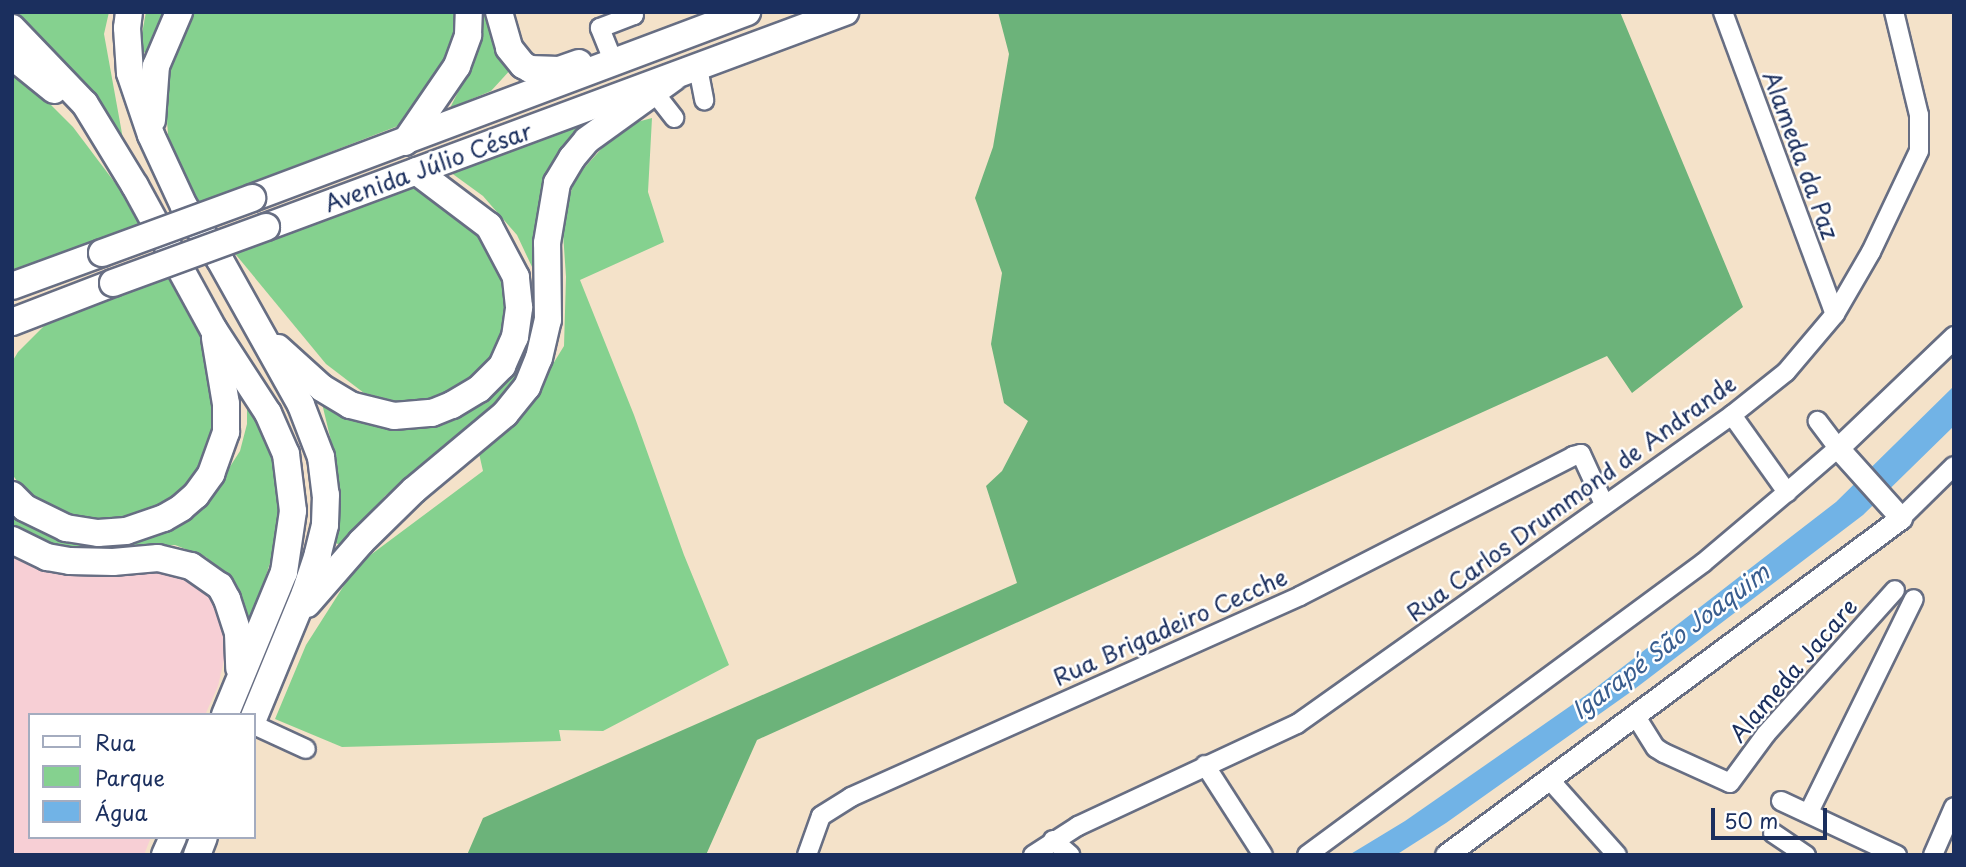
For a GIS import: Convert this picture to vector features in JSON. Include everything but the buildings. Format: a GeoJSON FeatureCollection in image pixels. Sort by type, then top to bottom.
{"type":"FeatureCollection","features":[{"type":"Feature","properties":{"kind":"main road"},"geometry":{"type":"LineString","coordinates":[[129,12],[127,28],[130,73],[151,135],[184,206],[220,260],[301,405],[321,457],[326,495],[325,525],[318,554],[295,619],[256,713]]}},
{"type":"Feature","properties":{"kind":"main road"},"geometry":{"type":"LineString","coordinates":[[151,135],[156,66],[179,12]]}},
{"type":"Feature","properties":{"kind":"main road"},"geometry":{"type":"LineString","coordinates":[[405,142],[457,66],[468,35],[469,12]]}},
{"type":"Feature","properties":{"kind":"main road"},"geometry":{"type":"LineString","coordinates":[[499,12],[509,48],[530,69],[559,70],[654,35],[694,32]]}},
{"type":"Feature","properties":{"kind":"main road","name":"Avenida Júlio César"},"geometry":{"type":"LineString","coordinates":[[12,286],[405,142],[747,12]]}},
{"type":"Feature","properties":{"kind":"main road","name":"Avenida Júlio César"},"geometry":{"type":"LineString","coordinates":[[17,325],[113,284],[416,171],[663,85],[698,68],[845,12]]}},
{"type":"Feature","properties":{"kind":"main road"},"geometry":{"type":"LineString","coordinates":[[12,28],[85,104],[135,186],[214,330],[268,413],[286,454],[293,493],[291,532],[284,572],[226,713]]}},
{"type":"Feature","properties":{"kind":"main road"},"geometry":{"type":"LineString","coordinates":[[12,56],[73,108],[113,166],[135,186]]}},
{"type":"Feature","properties":{"kind":"main road"},"geometry":{"type":"LineString","coordinates":[[295,619],[361,541],[414,490],[505,414],[527,387],[539,358],[548,320],[547,243],[557,183],[587,140],[663,85]]}},
{"type":"Feature","properties":{"kind":"main road"},"geometry":{"type":"LineString","coordinates":[[261,332],[322,388],[350,405],[394,416],[432,412],[466,398],[490,380],[502,366],[515,337],[519,307],[516,277],[489,226],[416,171]]}},
{"type":"Feature","properties":{"kind":"main road"},"geometry":{"type":"LineString","coordinates":[[12,495],[25,508],[66,528],[98,533],[126,531],[164,518],[181,508],[196,495],[211,474],[226,432],[226,404],[214,330]]}},
{"type":"Feature","properties":{"kind":"main road"},"geometry":{"type":"LineString","coordinates":[[12,540],[32,551],[59,559],[113,562],[158,558],[191,566],[205,573],[220,586],[233,615],[241,648],[239,682]]}},
{"type":"Feature","properties":{"kind":"main road"},"geometry":{"type":"LineString","coordinates":[[165,855],[172,839]]}},
{"type":"Feature","properties":{"kind":"street","name":"Alameda da Paz"},"geometry":{"type":"LineString","coordinates":[[1723,12],[1835,314]]}},
{"type":"Feature","properties":{"kind":"street","name":"Rua Carlos Drummond de Andrande"},"geometry":{"type":"LineString","coordinates":[[1033,855],[1053,840],[1205,765],[1297,724],[1732,415],[1786,372],[1835,314],[1877,240],[1919,151],[1919,115],[1894,12]]}},
{"type":"Feature","properties":{"kind":"street"},"geometry":{"type":"LineString","coordinates":[[610,53],[600,28],[636,13]]}},
{"type":"Feature","properties":{"kind":"street"},"geometry":{"type":"LineString","coordinates":[[698,68],[704,100]]}},
{"type":"Feature","properties":{"kind":"street"},"geometry":{"type":"LineString","coordinates":[[663,85],[674,118]]}},
{"type":"Feature","properties":{"kind":"street"},"geometry":{"type":"LineString","coordinates":[[1307,855],[1703,563],[1787,492],[1845,454],[1954,337]]}},
{"type":"Feature","properties":{"kind":"street"},"geometry":{"type":"LineString","coordinates":[[1732,415],[1787,492]]}},
{"type":"Feature","properties":{"kind":"street"},"geometry":{"type":"LineString","coordinates":[[1818,421],[1895,510]]}},
{"type":"Feature","properties":{"kind":"street","name":"Rua Brigadeiro Cecche"},"geometry":{"type":"LineString","coordinates":[[807,855],[821,816],[851,797],[1300,596],[1573,456],[1581,454],[1604,504]]}},
{"type":"Feature","properties":{"kind":"street"},"geometry":{"type":"LineString","coordinates":[[1446,855],[1635,715],[1895,510],[1954,467]]}},
{"type":"Feature","properties":{"kind":"street","name":"Alameda Jacare"},"geometry":{"type":"LineString","coordinates":[[1635,715],[1656,748],[1664,754],[1730,783],[1766,734],[1895,590]]}},
{"type":"Feature","properties":{"kind":"street"},"geometry":{"type":"LineString","coordinates":[[1809,812],[1914,599]]}},
{"type":"Feature","properties":{"kind":"street"},"geometry":{"type":"LineString","coordinates":[[256,725],[306,749]]}},
{"type":"Feature","properties":{"kind":"street"},"geometry":{"type":"LineString","coordinates":[[1205,765],[1263,855]]}},
{"type":"Feature","properties":{"kind":"street"},"geometry":{"type":"LineString","coordinates":[[1549,779],[1617,855]]}},
{"type":"Feature","properties":{"kind":"street"},"geometry":{"type":"LineString","coordinates":[[1781,801],[1897,855]]}},
{"type":"Feature","properties":{"kind":"street"},"geometry":{"type":"LineString","coordinates":[[1933,855],[1954,807]]}},
{"type":"Feature","properties":{"kind":"street"},"geometry":{"type":"LineString","coordinates":[[1773,833],[1806,855]]}},
{"type":"Feature","properties":{"kind":"street"},"geometry":{"type":"LineString","coordinates":[[1053,840],[1070,855]]}},
{"type":"Feature","properties":{"kind":"shaded area"},"geometry":{"type":"Polygon","coordinates":[[[12,551],[173,567],[209,589],[229,639],[218,686],[206,713],[28,713],[28,839],[150,839],[144,855],[12,855],[12,551]]]}},
{"type":"Feature","properties":{"kind":"green space"},"geometry":{"type":"Polygon","coordinates":[[[12,12],[109,12],[104,34],[123,139],[77,74],[35,33],[12,16],[12,12]]]}},
{"type":"Feature","properties":{"kind":"green space"},"geometry":{"type":"Polygon","coordinates":[[[146,12],[165,12],[150,55],[139,50],[146,12]]]}},
{"type":"Feature","properties":{"kind":"green space"},"geometry":{"type":"Polygon","coordinates":[[[191,12],[458,12],[455,39],[435,87],[403,124],[196,204],[168,135],[165,90],[178,39],[191,12]]]}},
{"type":"Feature","properties":{"kind":"green space"},"geometry":{"type":"Polygon","coordinates":[[[482,12],[493,12],[513,67],[491,91],[450,108],[471,66],[483,28],[482,12]]]}},
{"type":"Feature","properties":{"kind":"green space"},"geometry":{"type":"Polygon","coordinates":[[[998,12],[1620,12],[1743,307],[1632,393],[1607,356],[757,740],[706,855],[467,855],[483,818],[1017,583],[986,486],[1002,471],[1028,421],[1004,403],[991,344],[1002,273],[975,198],[993,147],[1009,54],[998,12]]]}},
{"type":"Feature","properties":{"kind":"green space"},"geometry":{"type":"Polygon","coordinates":[[[12,74],[31,85],[73,127],[146,224],[12,272],[12,74]]]}},
{"type":"Feature","properties":{"kind":"green space"},"geometry":{"type":"Polygon","coordinates":[[[606,110],[572,139],[530,359],[497,405],[385,496],[344,546],[332,542],[340,501],[337,466],[320,395],[450,420],[488,402],[516,368],[531,335],[538,302],[533,269],[517,235],[483,196],[450,172],[606,110]]]}},
{"type":"Feature","properties":{"kind":"green space"},"geometry":{"type":"Polygon","coordinates":[[[652,118],[648,192],[664,242],[580,280],[634,415],[684,555],[729,665],[603,731],[559,730],[561,741],[342,747],[275,719],[306,645],[357,565],[483,471],[478,449],[524,411],[564,346],[566,277],[562,218],[576,177],[622,126],[652,118]]]}},
{"type":"Feature","properties":{"kind":"green space"},"geometry":{"type":"Polygon","coordinates":[[[419,182],[468,214],[509,284],[508,331],[490,361],[462,392],[431,400],[396,401],[364,393],[326,364],[232,250],[419,182]]]}},
{"type":"Feature","properties":{"kind":"green space"},"geometry":{"type":"Polygon","coordinates":[[[172,273],[209,347],[220,405],[211,445],[191,482],[152,511],[112,519],[68,519],[22,488],[12,474],[12,362],[18,352],[44,326],[172,273]]]}},
{"type":"Feature","properties":{"kind":"green space"},"geometry":{"type":"Polygon","coordinates":[[[247,388],[276,464],[280,532],[249,628],[234,582],[206,557],[175,545],[110,550],[55,545],[12,524],[12,510],[35,527],[178,524],[208,501],[240,451],[247,424],[247,388]]]}},
{"type":"Feature","properties":{"kind":"water","name":"Igarapé São Joaquim"},"geometry":{"type":"Polygon","coordinates":[[[1954,386],[1954,426],[1863,515],[1632,691],[1446,823],[1396,855],[1349,855],[1405,821],[1589,693],[1836,502],[1954,386]]]}}]}
